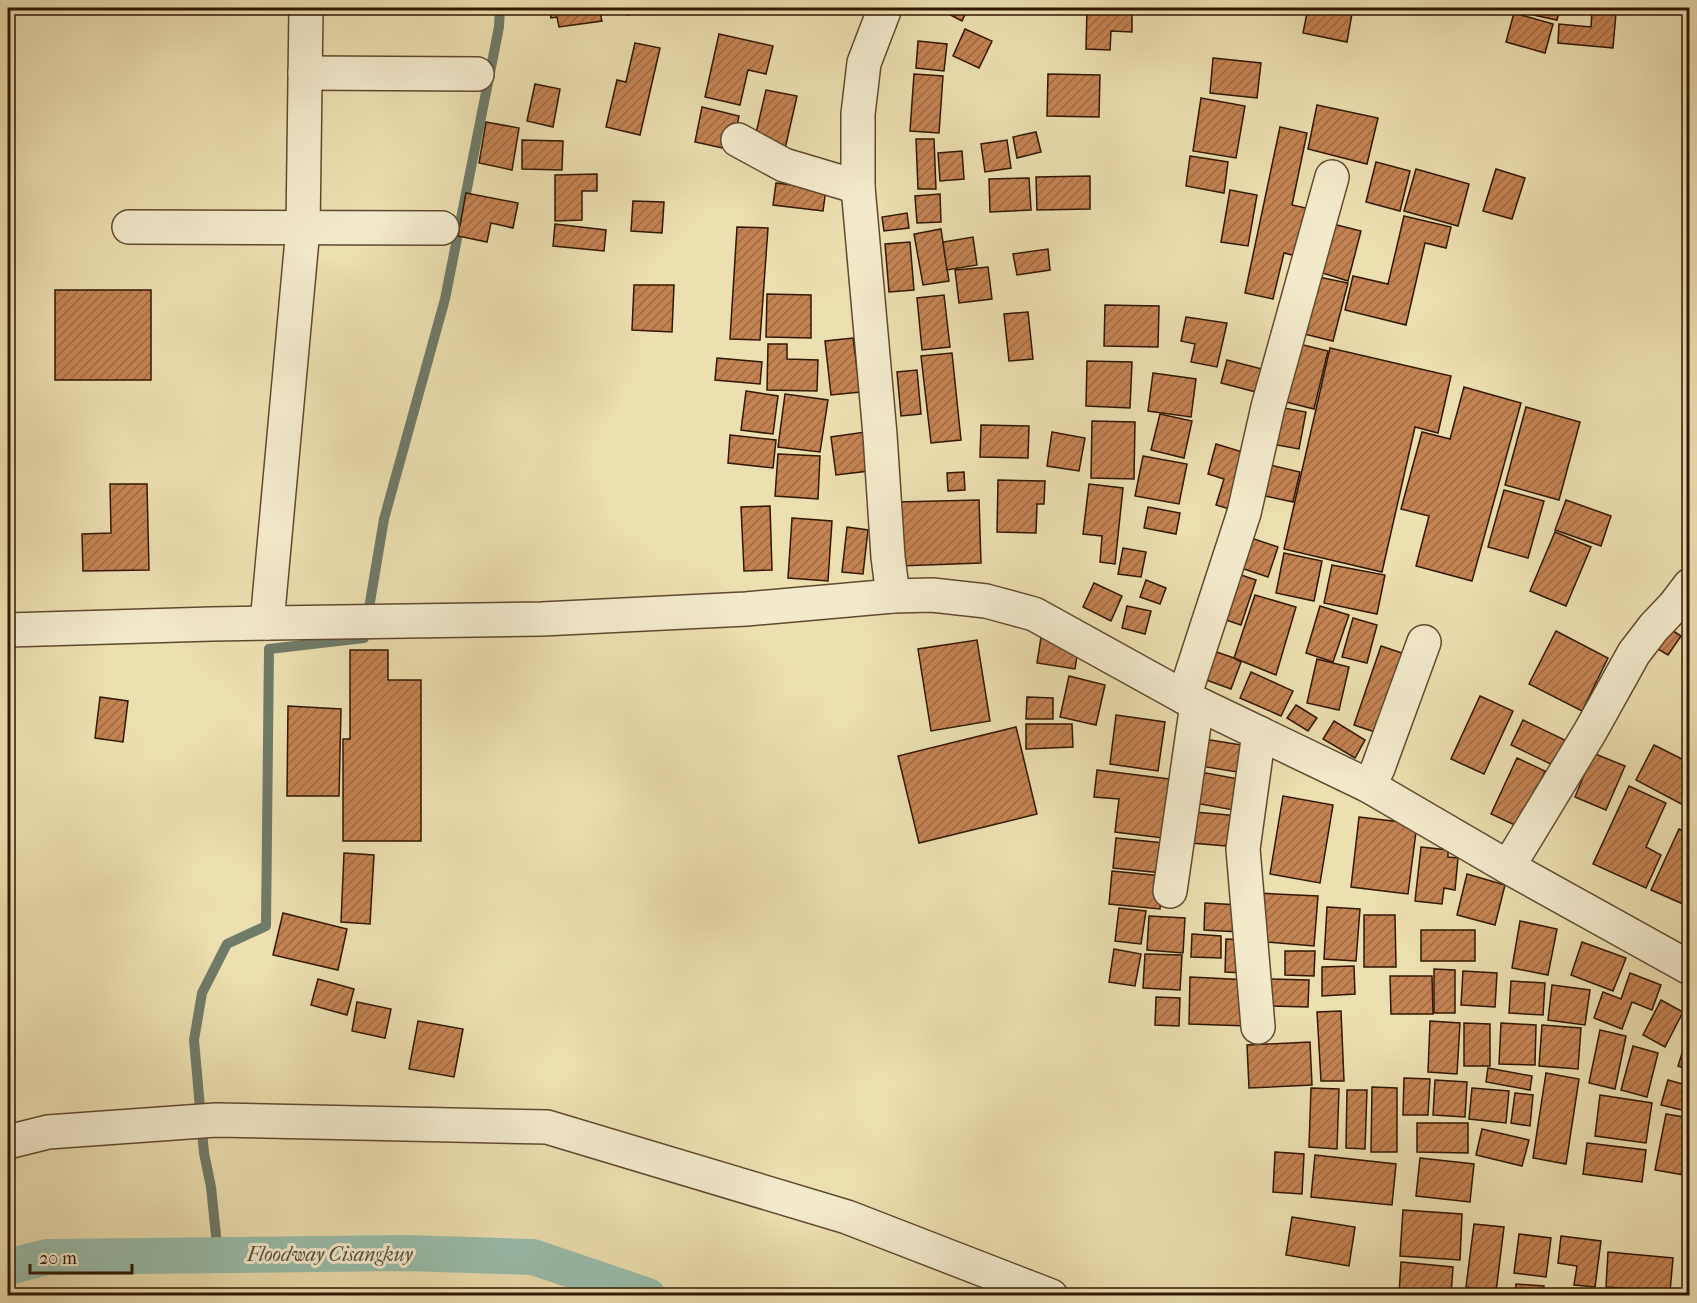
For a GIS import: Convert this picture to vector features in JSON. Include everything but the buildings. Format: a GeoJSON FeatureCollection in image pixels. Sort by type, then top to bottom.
{"type":"FeatureCollection","features":[{"type":"Feature","properties":{"kind":"street"},"geometry":{"type":"LineString","coordinates":[[267,623],[303,228],[306,8]]}},
{"type":"Feature","properties":{"kind":"street"},"geometry":{"type":"LineString","coordinates":[[885,8],[864,63],[858,114],[858,187],[893,596]]}},
{"type":"Feature","properties":{"kind":"street"},"geometry":{"type":"LineString","coordinates":[[305,73],[477,74]]}},
{"type":"Feature","properties":{"kind":"street"},"geometry":{"type":"LineString","coordinates":[[738,140],[784,165],[858,187]]}},
{"type":"Feature","properties":{"kind":"street"},"geometry":{"type":"LineString","coordinates":[[1170,891],[1190,700],[1244,513],[1268,407],[1332,177]]}},
{"type":"Feature","properties":{"kind":"street"},"geometry":{"type":"LineString","coordinates":[[129,227],[442,228]]}},
{"type":"Feature","properties":{"kind":"street"},"geometry":{"type":"LineString","coordinates":[[1508,867],[1635,653],[1653,627],[1674,606],[1689,585]]}},
{"type":"Feature","properties":{"kind":"street"},"geometry":{"type":"LineString","coordinates":[[8,630],[542,619],[746,609],[893,596],[932,596],[986,601],[1034,614],[1190,700],[1370,786],[1508,867],[1689,968]]}},
{"type":"Feature","properties":{"kind":"street"},"geometry":{"type":"LineString","coordinates":[[1370,786],[1424,642]]}},
{"type":"Feature","properties":{"kind":"street"},"geometry":{"type":"LineString","coordinates":[[1257,1027],[1243,849],[1259,733]]}},
{"type":"Feature","properties":{"kind":"street"},"geometry":{"type":"LineString","coordinates":[[8,1142],[48,1132],[216,1120],[547,1127],[848,1217],[1051,1296]]}},
{"type":"Feature","properties":{"kind":"waterway"},"geometry":{"type":"LineString","coordinates":[[218,1255],[211,1187],[204,1153],[194,1040],[202,993],[227,944],[266,926],[269,649],[364,638],[384,519],[445,299],[499,27],[500,8]]}},
{"type":"Feature","properties":{"kind":"waterway","name":"Floodway Cisangkuy"},"geometry":{"type":"LineString","coordinates":[[8,1267],[47,1257],[405,1253],[533,1257],[648,1296]]}}]}
